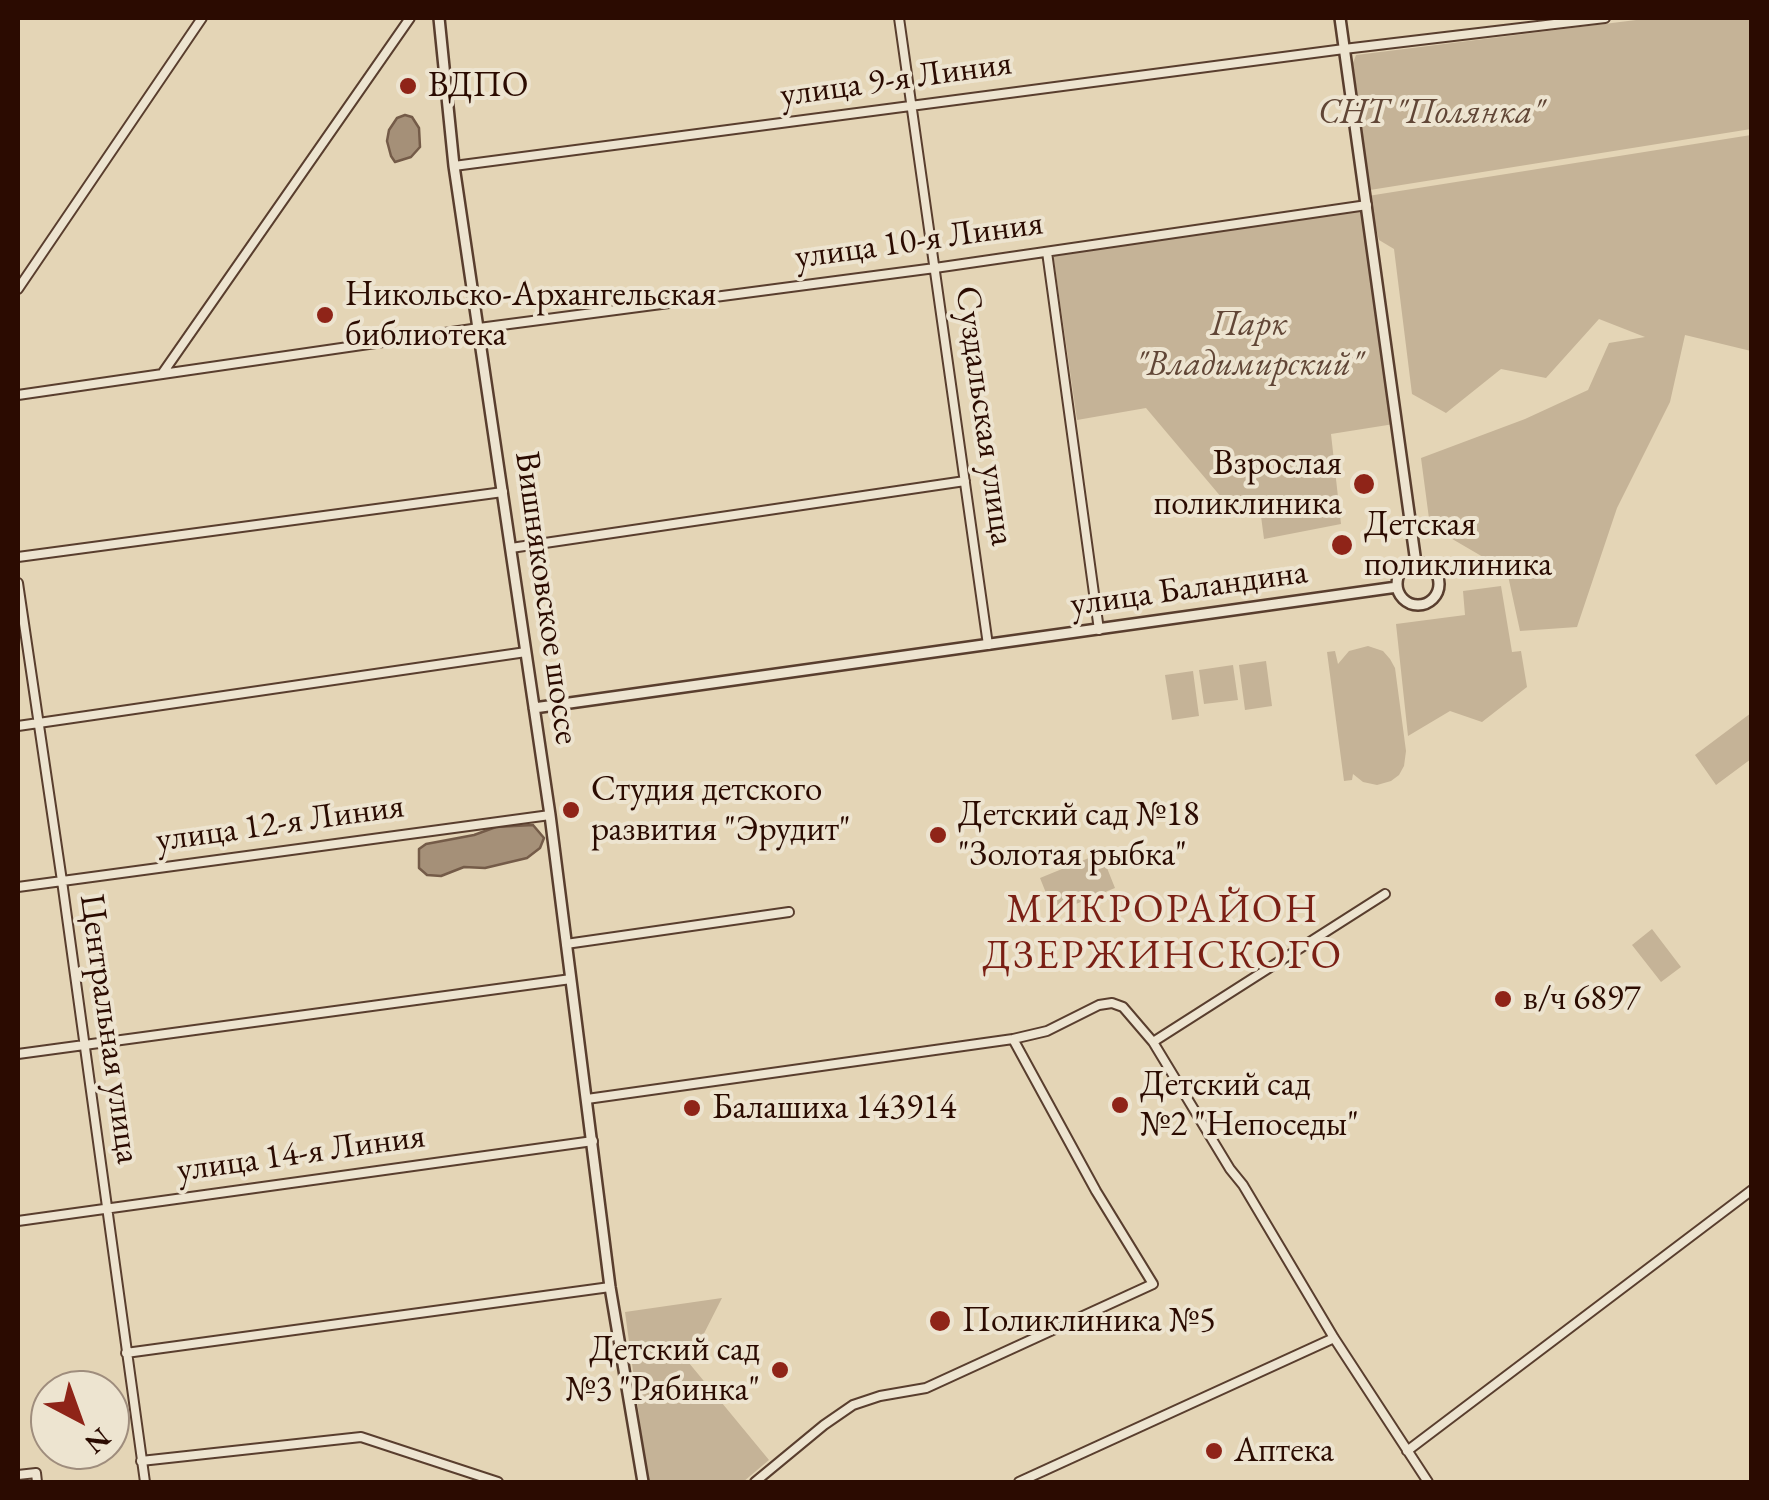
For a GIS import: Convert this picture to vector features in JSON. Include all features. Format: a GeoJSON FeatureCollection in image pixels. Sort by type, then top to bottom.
{"type":"FeatureCollection","features":[{"type":"Feature","properties":{"kind":"street"},"geometry":{"type":"LineString","coordinates":[[18,289],[202,18]]}},
{"type":"Feature","properties":{"kind":"street"},"geometry":{"type":"LineString","coordinates":[[162,374],[410,18]]}},
{"type":"Feature","properties":{"kind":"street","name":"Вишняковское шоссе"},"geometry":{"type":"LineString","coordinates":[[439,18],[454,166],[550,815],[610,1287],[643,1482]]}},
{"type":"Feature","properties":{"kind":"street","name":"Суздальская улица"},"geometry":{"type":"LineString","coordinates":[[899,18],[988,645]]}},
{"type":"Feature","properties":{"kind":"street"},"geometry":{"type":"LineString","coordinates":[[1340,18],[1416,563]]}},
{"type":"Feature","properties":{"kind":"street","name":"улица 9-я Линия"},"geometry":{"type":"LineString","coordinates":[[454,166],[1605,18]]}},
{"type":"Feature","properties":{"kind":"street","name":"улица 10-я Линия"},"geometry":{"type":"LineString","coordinates":[[479,328],[935,268],[1367,205]]}},
{"type":"Feature","properties":{"kind":"street"},"geometry":{"type":"LineString","coordinates":[[1047,252],[1099,630]]}},
{"type":"Feature","properties":{"kind":"street"},"geometry":{"type":"LineString","coordinates":[[18,395],[479,328]]}},
{"type":"Feature","properties":{"kind":"street"},"geometry":{"type":"LineString","coordinates":[[511,548],[965,481]]}},
{"type":"Feature","properties":{"kind":"street"},"geometry":{"type":"LineString","coordinates":[[18,557],[503,492]]}},
{"type":"Feature","properties":{"kind":"street"},"geometry":{"type":"LineString","coordinates":[[1416,563],[1434,571],[1439,584],[1429,602],[1416,605],[1404,600],[1397,580],[1404,568],[1416,563]]}},
{"type":"Feature","properties":{"kind":"street","name":"Центральная улица"},"geometry":{"type":"LineString","coordinates":[[18,583],[145,1482]]}},
{"type":"Feature","properties":{"kind":"street","name":"улица Баландина"},"geometry":{"type":"LineString","coordinates":[[988,645],[1397,588]]}},
{"type":"Feature","properties":{"kind":"street"},"geometry":{"type":"LineString","coordinates":[[534,708],[988,645]]}},
{"type":"Feature","properties":{"kind":"street"},"geometry":{"type":"LineString","coordinates":[[18,726],[526,652]]}},
{"type":"Feature","properties":{"kind":"street","name":"улица 12-я Линия"},"geometry":{"type":"LineString","coordinates":[[18,887],[550,815]]}},
{"type":"Feature","properties":{"kind":"street"},"geometry":{"type":"LineString","coordinates":[[1153,1042],[1386,894]]}},
{"type":"Feature","properties":{"kind":"street"},"geometry":{"type":"LineString","coordinates":[[566,944],[788,912]]}},
{"type":"Feature","properties":{"kind":"street"},"geometry":{"type":"LineString","coordinates":[[18,1054],[571,979]]}},
{"type":"Feature","properties":{"kind":"street"},"geometry":{"type":"LineString","coordinates":[[588,1099],[1014,1039],[1047,1031],[1099,1005],[1112,1003],[1123,1007],[1153,1042],[1334,1338],[1428,1482]]}},
{"type":"Feature","properties":{"kind":"street"},"geometry":{"type":"LineString","coordinates":[[755,1482],[854,1405],[926,1388],[1153,1284],[1096,1191],[1014,1039]]}},
{"type":"Feature","properties":{"kind":"street","name":"улица 14-я Линия"},"geometry":{"type":"LineString","coordinates":[[18,1220],[593,1141]]}},
{"type":"Feature","properties":{"kind":"street"},"geometry":{"type":"LineString","coordinates":[[1407,1451],[1752,1190]]}},
{"type":"Feature","properties":{"kind":"street"},"geometry":{"type":"LineString","coordinates":[[126,1353],[610,1287]]}},
{"type":"Feature","properties":{"kind":"street"},"geometry":{"type":"LineString","coordinates":[[1019,1482],[1334,1338]]}},
{"type":"Feature","properties":{"kind":"street"},"geometry":{"type":"LineString","coordinates":[[141,1461],[361,1437],[498,1482]]}},
{"type":"Feature","properties":{"kind":"street"},"geometry":{"type":"LineString","coordinates":[[18,1475],[37,1478]]}},
{"type":"Feature","properties":{"kind":"green space","name":"СНТ \"Полянка\""},"geometry":{"type":"Polygon","coordinates":[[[1652,18],[1751,18],[1751,129],[1370,190],[1353,63],[1356,55],[1652,18]]]}},
{"type":"Feature","properties":{"kind":"green space"},"geometry":{"type":"Polygon","coordinates":[[[1751,135],[1751,351],[1685,335],[1670,402],[1617,508],[1577,627],[1520,631],[1507,571],[1430,526],[1421,458],[1525,419],[1588,390],[1609,343],[1645,337],[1599,319],[1546,378],[1501,369],[1446,413],[1412,394],[1394,249],[1379,240],[1368,196],[1751,135]]]}},
{"type":"Feature","properties":{"kind":"green space","name":"Парк \"Владимирский\""},"geometry":{"type":"Polygon","coordinates":[[[1365,207],[1394,424],[1331,434],[1341,524],[1264,539],[1259,501],[1227,504],[1146,408],[1077,420],[1053,254],[1365,207]]]}},
{"type":"Feature","properties":{"kind":"green space"},"geometry":{"type":"Polygon","coordinates":[[[1501,586],[1512,652],[1521,651],[1527,687],[1482,722],[1450,711],[1408,736],[1396,624],[1465,615],[1463,591],[1501,586]]]}},
{"type":"Feature","properties":{"kind":"green space"},"geometry":{"type":"Polygon","coordinates":[[[1368,646],[1383,651],[1395,668],[1406,751],[1399,775],[1377,785],[1363,782],[1353,774],[1352,780],[1344,781],[1327,652],[1335,651],[1338,664],[1349,651],[1368,646]]]}},
{"type":"Feature","properties":{"kind":"green space"},"geometry":{"type":"Polygon","coordinates":[[[1266,661],[1272,706],[1245,710],[1239,665],[1266,661]]]}},
{"type":"Feature","properties":{"kind":"green space"},"geometry":{"type":"Polygon","coordinates":[[[1233,665],[1238,700],[1204,704],[1199,670],[1233,665]]]}},
{"type":"Feature","properties":{"kind":"green space"},"geometry":{"type":"Polygon","coordinates":[[[1193,671],[1199,716],[1172,720],[1165,675],[1193,671]]]}},
{"type":"Feature","properties":{"kind":"green space"},"geometry":{"type":"Polygon","coordinates":[[[1751,713],[1751,759],[1716,785],[1695,755],[1751,713]]]}},
{"type":"Feature","properties":{"kind":"green space"},"geometry":{"type":"Polygon","coordinates":[[[1101,853],[1115,888],[1054,913],[1040,878],[1101,853]]]}},
{"type":"Feature","properties":{"kind":"green space"},"geometry":{"type":"Polygon","coordinates":[[[1652,929],[1681,967],[1661,982],[1632,945],[1652,929]]]}},
{"type":"Feature","properties":{"kind":"green space"},"geometry":{"type":"Polygon","coordinates":[[[722,1298],[689,1363],[769,1460],[743,1482],[648,1482],[625,1312],[722,1298]]]}},
{"type":"Feature","properties":{"kind":"shaded area"},"geometry":{"type":"Polygon","coordinates":[[[412,117],[419,128],[420,147],[411,157],[395,162],[387,141],[389,130],[397,118],[412,117]]]}},
{"type":"Feature","properties":{"kind":"shaded area"},"geometry":{"type":"Polygon","coordinates":[[[533,825],[544,838],[540,848],[527,858],[485,868],[464,867],[441,876],[427,875],[419,868],[419,849],[426,844],[496,827],[533,825]]]}},
{"type":"Feature","properties":{"kind":"place","name":"ВДПО"},"geometry":{"type":"Point","coordinates":[408,86]}},
{"type":"Feature","properties":{"kind":"place","name":"Никольско-Архангельская библиотека"},"geometry":{"type":"Point","coordinates":[325,315]}},
{"type":"Feature","properties":{"kind":"place","name":"Взрослая поликлиника"},"geometry":{"type":"Point","coordinates":[1364,484]}},
{"type":"Feature","properties":{"kind":"place","name":"Детская поликлиника"},"geometry":{"type":"Point","coordinates":[1342,545]}},
{"type":"Feature","properties":{"kind":"place","name":"Студия детского развития \"Эрудит\""},"geometry":{"type":"Point","coordinates":[571,810]}},
{"type":"Feature","properties":{"kind":"place","name":"Детский сад №18 \"Золотая рыбка\""},"geometry":{"type":"Point","coordinates":[938,835]}},
{"type":"Feature","properties":{"kind":"place","name":"в/ч 6897"},"geometry":{"type":"Point","coordinates":[1503,999]}},
{"type":"Feature","properties":{"kind":"place","name":"Детский сад №2 \"Непоседы\""},"geometry":{"type":"Point","coordinates":[1120,1105]}},
{"type":"Feature","properties":{"kind":"place","name":"Балашиха 143914"},"geometry":{"type":"Point","coordinates":[692,1108]}},
{"type":"Feature","properties":{"kind":"place","name":"Поликлиника №5"},"geometry":{"type":"Point","coordinates":[940,1321]}},
{"type":"Feature","properties":{"kind":"place","name":"Детский сад №3 \"Рябинка\""},"geometry":{"type":"Point","coordinates":[780,1370]}},
{"type":"Feature","properties":{"kind":"place","name":"Аптека"},"geometry":{"type":"Point","coordinates":[1214,1451]}},
{"type":"Feature","properties":{"kind":"district","name":"МИКРОРАЙОН ДЗЕРЖИНСКОГО"},"geometry":{"type":"Point","coordinates":[1163,934]}}]}
